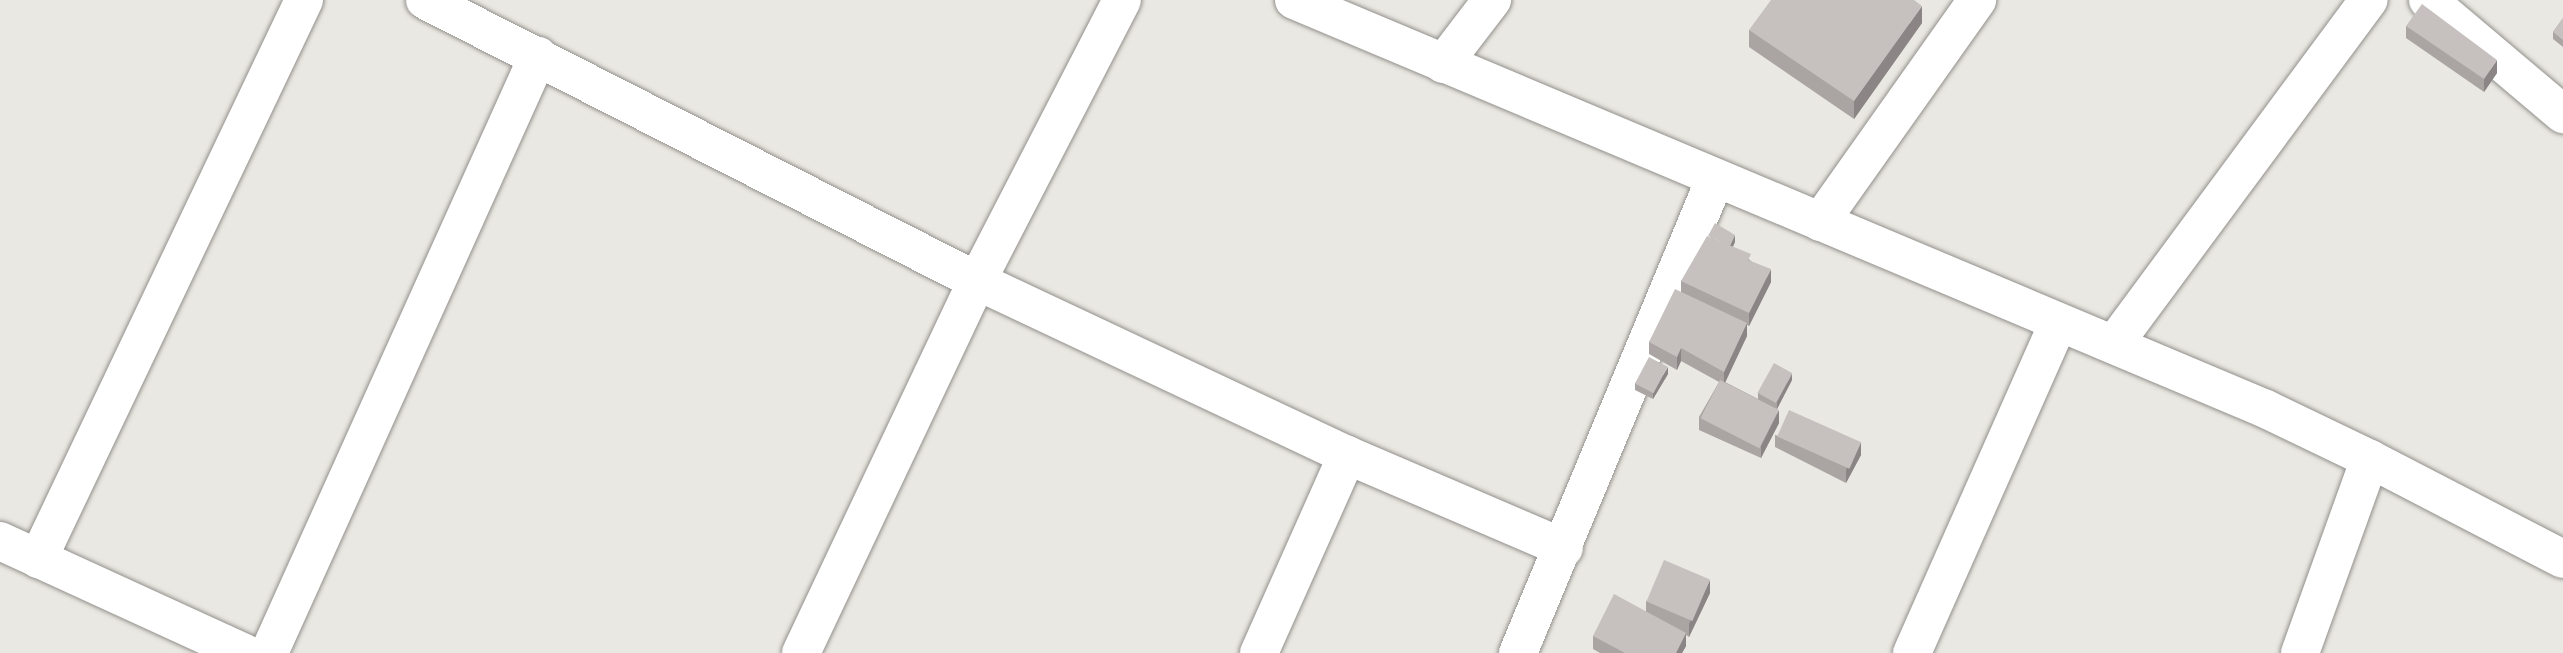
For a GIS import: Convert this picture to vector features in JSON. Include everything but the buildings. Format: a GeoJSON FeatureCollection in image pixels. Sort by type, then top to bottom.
{"type":"FeatureCollection","features":[{"type":"Feature","properties":{"kind":"street"},"geometry":{"type":"LineString","coordinates":[[38,559],[304,0]]}},
{"type":"Feature","properties":{"kind":"street"},"geometry":{"type":"LineString","coordinates":[[425,0],[977,281],[1347,455],[1564,548]]}},
{"type":"Feature","properties":{"kind":"street"},"geometry":{"type":"LineString","coordinates":[[801,653],[977,281],[1122,0]]}},
{"type":"Feature","properties":{"kind":"street"},"geometry":{"type":"LineString","coordinates":[[1294,0],[2266,409],[2370,459],[2563,559]]}},
{"type":"Feature","properties":{"kind":"street"},"geometry":{"type":"LineString","coordinates":[[1443,64],[1492,0]]}},
{"type":"Feature","properties":{"kind":"street"},"geometry":{"type":"LineString","coordinates":[[1820,222],[1977,0]]}},
{"type":"Feature","properties":{"kind":"street"},"geometry":{"type":"LineString","coordinates":[[2114,344],[2369,0]]}},
{"type":"Feature","properties":{"kind":"street"},"geometry":{"type":"LineString","coordinates":[[2428,0],[2563,114]]}},
{"type":"Feature","properties":{"kind":"street"},"geometry":{"type":"LineString","coordinates":[[270,653],[538,56]]}},
{"type":"Feature","properties":{"kind":"street"},"geometry":{"type":"LineString","coordinates":[[1518,653],[1564,548],[1715,179]]}},
{"type":"Feature","properties":{"kind":"street"},"geometry":{"type":"LineString","coordinates":[[1912,653],[2059,323]]}},
{"type":"Feature","properties":{"kind":"street"},"geometry":{"type":"LineString","coordinates":[[1259,653],[1347,455]]}},
{"type":"Feature","properties":{"kind":"street"},"geometry":{"type":"LineString","coordinates":[[2300,653],[2370,459]]}},
{"type":"Feature","properties":{"kind":"street"},"geometry":{"type":"LineString","coordinates":[[0,541],[244,653]]}}]}
